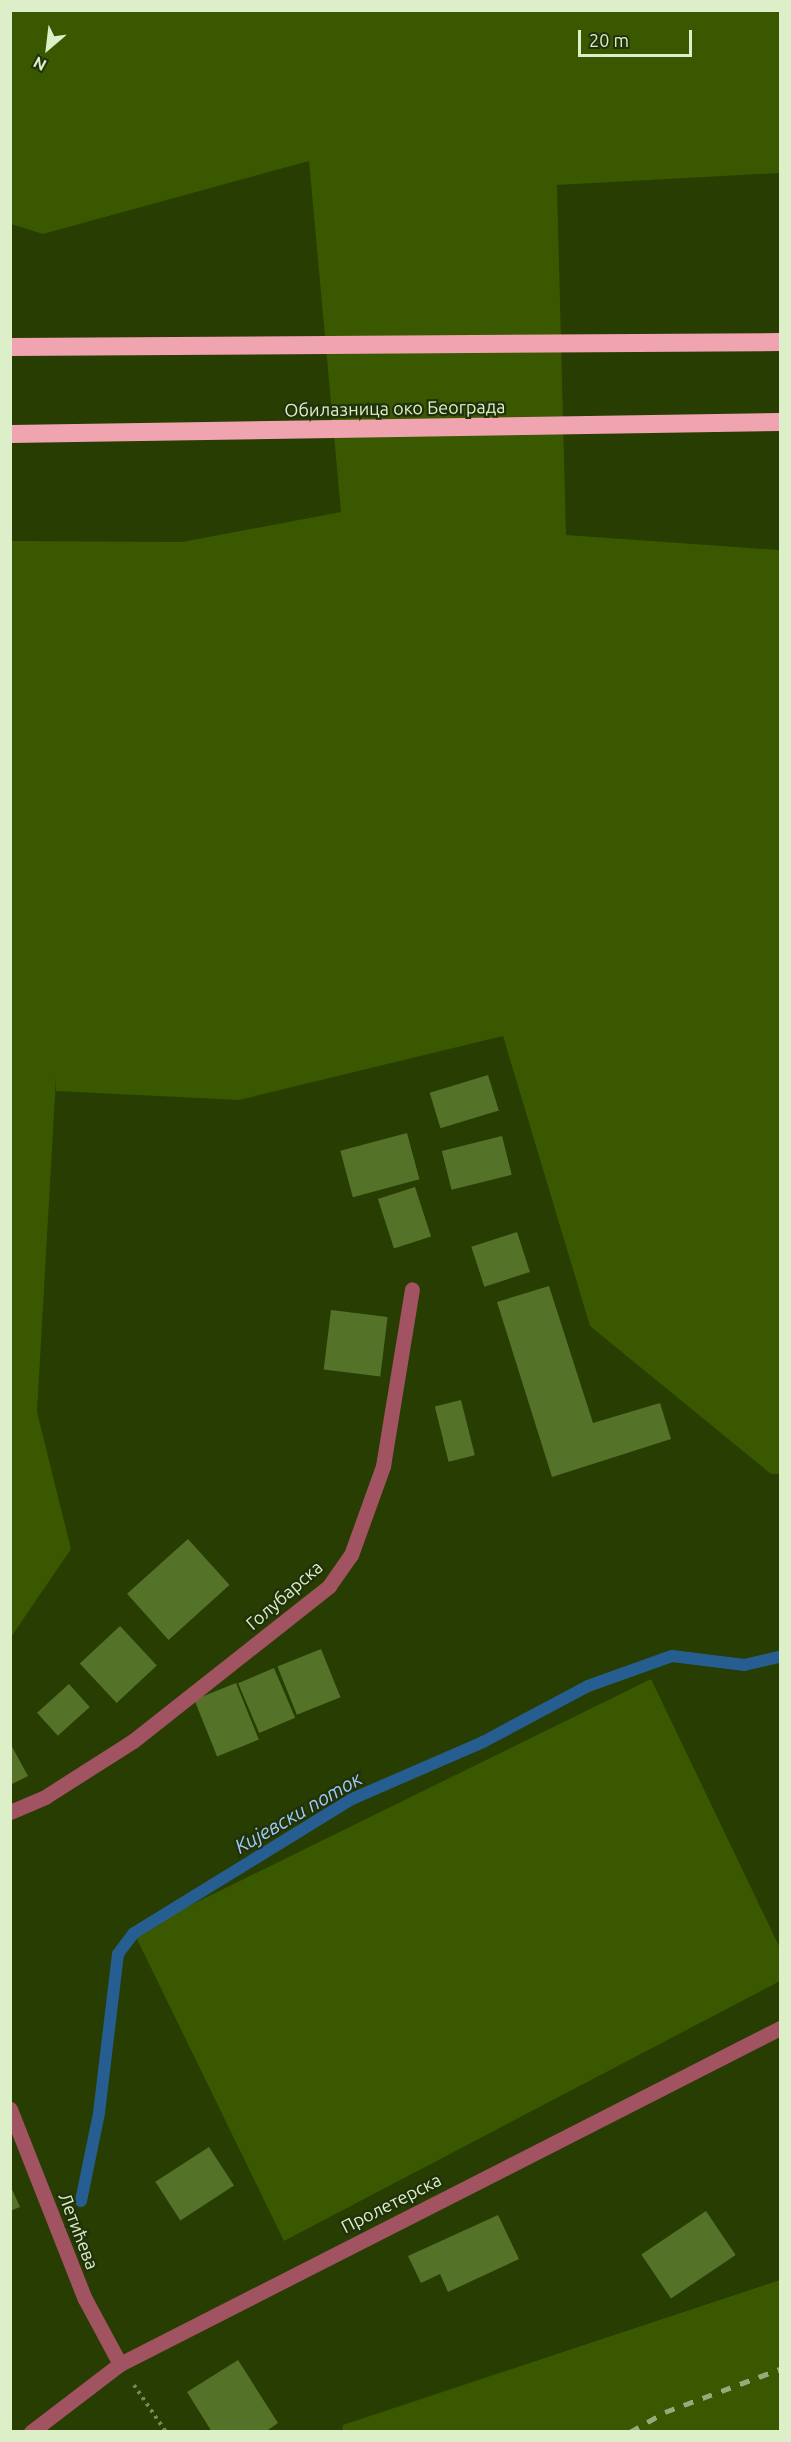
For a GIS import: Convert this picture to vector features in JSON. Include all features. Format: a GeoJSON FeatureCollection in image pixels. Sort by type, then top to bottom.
{"type":"FeatureCollection","features":[{"type":"Feature","properties":{"kind":"highway"},"geometry":{"type":"LineString","coordinates":[[10,347],[237,347],[651,341],[780,342]]}},
{"type":"Feature","properties":{"kind":"highway","name":"Обилазница око Београда"},"geometry":{"type":"LineString","coordinates":[[10,434],[205,434],[780,422]]}},
{"type":"Feature","properties":{"kind":"street","name":"Голубарска"},"geometry":{"type":"LineString","coordinates":[[10,1812],[45,1797],[133,1741],[329,1586],[351,1555],[383,1466],[412,1289]]}},
{"type":"Feature","properties":{"kind":"street","name":"Пролетерска"},"geometry":{"type":"LineString","coordinates":[[31,2432],[120,2364],[780,2028]]}},
{"type":"Feature","properties":{"kind":"street","name":"Летићева"},"geometry":{"type":"LineString","coordinates":[[10,2109],[85,2299],[120,2364]]}},
{"type":"Feature","properties":{"kind":"path"},"geometry":{"type":"LineString","coordinates":[[120,2364],[166,2432]]}},
{"type":"Feature","properties":{"kind":"green space"},"geometry":{"type":"Polygon","coordinates":[[[11,11],[780,11],[780,173],[557,185],[566,535],[780,550],[780,1474],[771,1474],[590,1326],[503,1036],[239,1100],[56,1091],[56,1078],[37,1412],[71,1549],[11,1637],[11,541],[182,542],[341,512],[309,161],[43,234],[11,224],[11,11]]]}},
{"type":"Feature","properties":{"kind":"green space"},"geometry":{"type":"Polygon","coordinates":[[[651,1679],[780,1948],[780,1981],[284,2241],[134,1933],[651,1679]]]}},
{"type":"Feature","properties":{"kind":"green space"},"geometry":{"type":"Polygon","coordinates":[[[780,2280],[780,2431],[342,2431],[343,2425],[780,2280]]]}},
{"type":"Feature","properties":{"kind":"building"},"geometry":{"type":"Polygon","coordinates":[[[488,1075],[499,1110],[440,1128],[430,1093],[488,1075]]]}},
{"type":"Feature","properties":{"kind":"building"},"geometry":{"type":"Polygon","coordinates":[[[407,1133],[419,1179],[353,1197],[340,1151],[407,1133]]]}},
{"type":"Feature","properties":{"kind":"building"},"geometry":{"type":"Polygon","coordinates":[[[502,1136],[512,1175],[452,1190],[442,1151],[502,1136]]]}},
{"type":"Feature","properties":{"kind":"building"},"geometry":{"type":"Polygon","coordinates":[[[415,1187],[431,1236],[394,1249],[378,1199],[415,1187]]]}},
{"type":"Feature","properties":{"kind":"building"},"geometry":{"type":"Polygon","coordinates":[[[517,1232],[530,1272],[484,1287],[471,1247],[517,1232]]]}},
{"type":"Feature","properties":{"kind":"building"},"geometry":{"type":"Polygon","coordinates":[[[549,1286],[593,1423],[660,1403],[671,1439],[552,1477],[497,1302],[549,1286]]]}},
{"type":"Feature","properties":{"kind":"building"},"geometry":{"type":"Polygon","coordinates":[[[331,1310],[388,1317],[380,1376],[324,1370],[331,1310]]]}},
{"type":"Feature","properties":{"kind":"building"},"geometry":{"type":"Polygon","coordinates":[[[461,1400],[475,1455],[449,1462],[435,1407],[461,1400]]]}},
{"type":"Feature","properties":{"kind":"building"},"geometry":{"type":"Polygon","coordinates":[[[188,1539],[229,1585],[169,1640],[127,1594],[188,1539]]]}},
{"type":"Feature","properties":{"kind":"building"},"geometry":{"type":"Polygon","coordinates":[[[120,1626],[157,1665],[117,1703],[80,1664],[120,1626]]]}},
{"type":"Feature","properties":{"kind":"building"},"geometry":{"type":"Polygon","coordinates":[[[321,1649],[340,1697],[297,1715],[277,1667],[321,1649]]]}},
{"type":"Feature","properties":{"kind":"building"},"geometry":{"type":"Polygon","coordinates":[[[274,1668],[295,1718],[259,1733],[238,1683],[274,1668]]]}},
{"type":"Feature","properties":{"kind":"building"},"geometry":{"type":"Polygon","coordinates":[[[236,1683],[259,1740],[217,1756],[194,1700],[236,1683]]]}},
{"type":"Feature","properties":{"kind":"building"},"geometry":{"type":"Polygon","coordinates":[[[69,1684],[90,1707],[58,1736],[37,1713],[69,1684]]]}},
{"type":"Feature","properties":{"kind":"building"},"geometry":{"type":"Polygon","coordinates":[[[10,1743],[28,1776],[10,1785],[10,1743]]]}},
{"type":"Feature","properties":{"kind":"building"},"geometry":{"type":"Polygon","coordinates":[[[209,2147],[234,2186],[180,2220],[155,2182],[209,2147]]]}},
{"type":"Feature","properties":{"kind":"building"},"geometry":{"type":"Polygon","coordinates":[[[10,2185],[20,2207],[10,2211],[10,2185]]]}},
{"type":"Feature","properties":{"kind":"building"},"geometry":{"type":"Polygon","coordinates":[[[706,2211],[736,2255],[671,2299],[641,2255],[706,2211]]]}},
{"type":"Feature","properties":{"kind":"building"},"geometry":{"type":"Polygon","coordinates":[[[498,2215],[519,2259],[448,2292],[440,2274],[421,2283],[408,2256],[498,2215]]]}},
{"type":"Feature","properties":{"kind":"building"},"geometry":{"type":"Polygon","coordinates":[[[238,2360],[278,2423],[265,2432],[212,2432],[187,2392],[238,2360]]]}},
{"type":"Feature","properties":{"kind":"waterway","name":"Кијевски поток"},"geometry":{"type":"LineString","coordinates":[[81,2201],[99,2113],[118,1954],[134,1933],[352,1799],[483,1742],[588,1686],[672,1656],[744,1665],[780,1657]]}},
{"type":"Feature","properties":{"kind":"railway"},"geometry":{"type":"LineString","coordinates":[[630,2432],[665,2412],[780,2369]]}}]}
